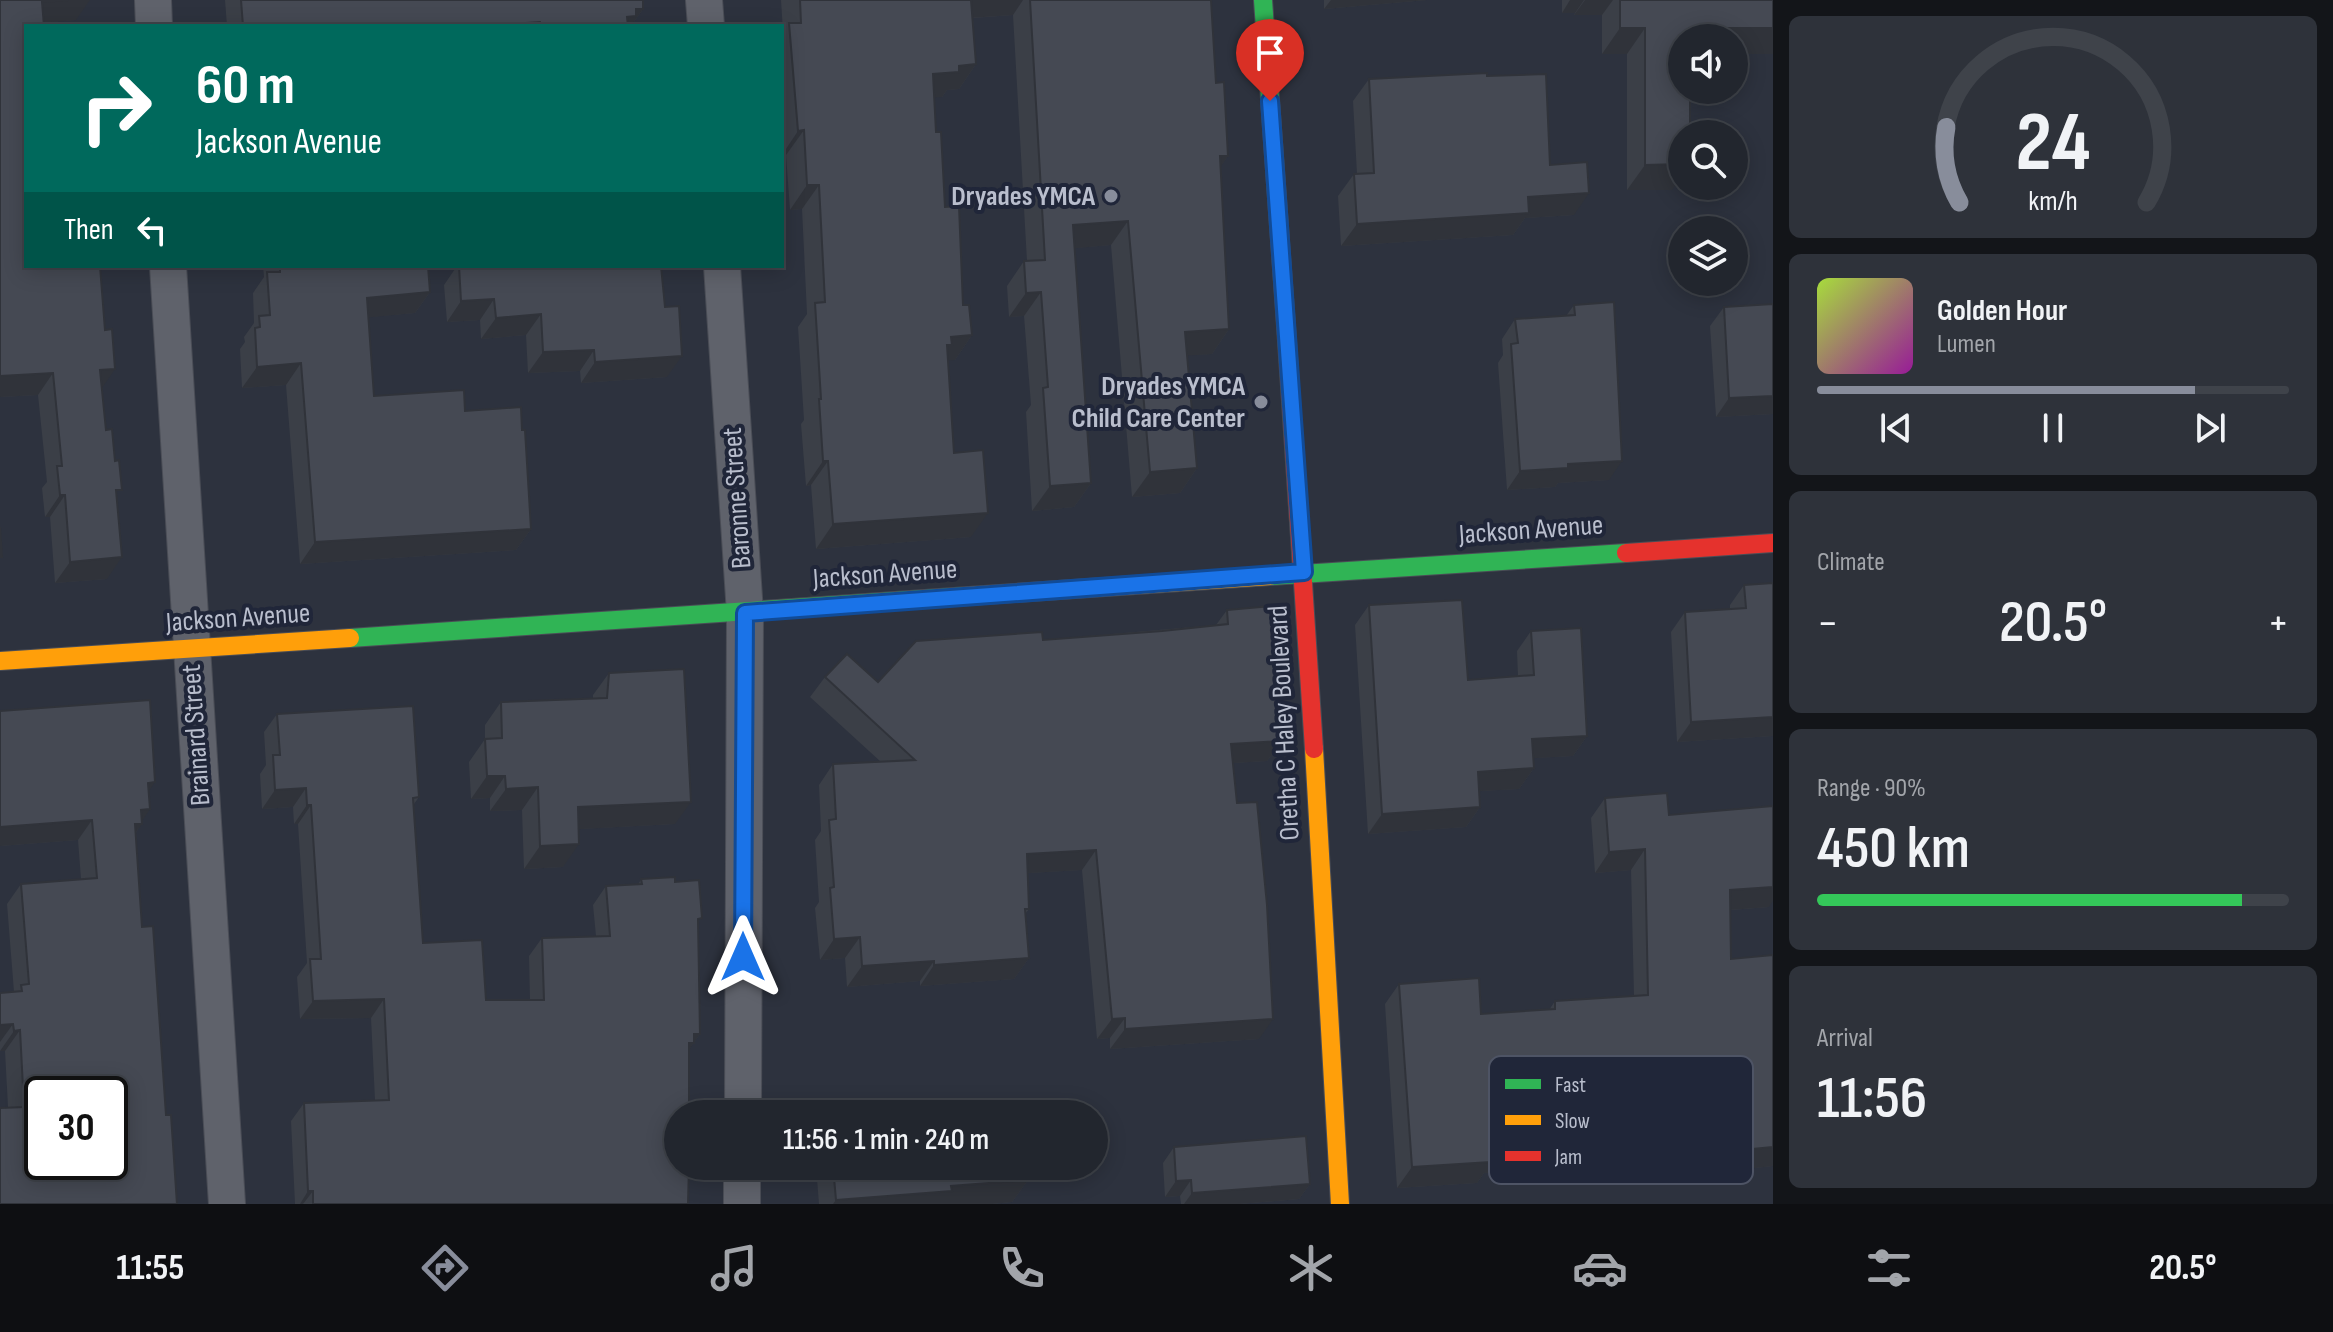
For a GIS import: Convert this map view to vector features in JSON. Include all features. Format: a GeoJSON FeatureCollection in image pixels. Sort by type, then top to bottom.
{"type":"FeatureCollection","features":[{"type":"Feature","properties":{"kind":"street"},"geometry":{"type":"LineString","coordinates":[[153,0],[154,24]]}},
{"type":"Feature","properties":{"kind":"street"},"geometry":{"type":"LineString","coordinates":[[704,0],[706,24]]}},
{"type":"Feature","properties":{"kind":"street","name":"Oretha C Haley Boulevard"},"geometry":{"type":"LineString","coordinates":[[1263,0],[1304,572],[1340,1204]]}},
{"type":"Feature","properties":{"kind":"street","name":"Brainard Street"},"geometry":{"type":"LineString","coordinates":[[168,268],[227,1204]]}},
{"type":"Feature","properties":{"kind":"street","name":"Baronne Street"},"geometry":{"type":"LineString","coordinates":[[722,268],[745,613],[743,1100]]}},
{"type":"Feature","properties":{"kind":"street","name":"Jackson Avenue"},"geometry":{"type":"LineString","coordinates":[[0,661],[1773,543]]}},
{"type":"Feature","properties":{"kind":"street"},"geometry":{"type":"LineString","coordinates":[[742,1180],[742,1204]]}},
{"type":"Feature","properties":{"kind":"building"},"geometry":{"type":"Polygon","coordinates":[[[0,0],[68,0],[42,2],[44,24],[24,24],[24,268],[100,268],[105,330],[112,329],[115,369],[100,370],[106,430],[112,429],[115,461],[119,460],[122,490],[116,490],[122,557],[70,562],[65,495],[60,495],[57,466],[62,466],[53,373],[0,376],[0,0]]]}},
{"type":"Feature","properties":{"kind":"building"},"geometry":{"type":"Polygon","coordinates":[[[241,0],[643,0],[643,9],[636,9],[636,16],[627,17],[628,24],[243,24],[241,0]]]}},
{"type":"Feature","properties":{"kind":"building"},"geometry":{"type":"Polygon","coordinates":[[[800,0],[971,0],[976,64],[959,66],[959,72],[933,74],[936,132],[941,132],[945,207],[959,206],[963,305],[969,305],[972,335],[951,337],[952,345],[947,345],[954,453],[983,450],[988,513],[833,524],[828,461],[823,461],[815,303],[825,302],[819,185],[807,185],[804,130],[798,131],[789,23],[801,23],[800,0]]]}},
{"type":"Feature","properties":{"kind":"building","name":"Dryades YMCA"},"geometry":{"type":"Polygon","coordinates":[[[1030,0],[1211,0],[1216,83],[1224,82],[1228,156],[1220,156],[1229,329],[1185,332],[1197,468],[1150,472],[1128,221],[1073,225],[1091,483],[1050,486],[1043,388],[1048,387],[1041,292],[1026,293],[1024,261],[1045,260],[1030,0]]]}},
{"type":"Feature","properties":{"kind":"building"},"geometry":{"type":"Polygon","coordinates":[[[1620,0],[1773,0],[1773,28],[1748,28],[1748,24],[1668,24],[1668,104],[1690,104],[1690,120],[1668,120],[1668,164],[1645,165],[1645,28],[1620,28],[1620,0]]]}},
{"type":"Feature","properties":{"kind":"building"},"geometry":{"type":"Polygon","coordinates":[[[1487,73],[1487,76],[1546,74],[1550,165],[1587,162],[1589,193],[1528,197],[1529,213],[1357,224],[1354,174],[1374,173],[1369,79],[1487,73]]]}},
{"type":"Feature","properties":{"kind":"building"},"geometry":{"type":"Polygon","coordinates":[[[280,268],[428,268],[430,292],[367,298],[374,396],[464,390],[465,411],[521,407],[531,529],[315,542],[301,363],[257,367],[255,328],[260,327],[259,316],[270,315],[267,272],[280,272],[280,268]]]}},
{"type":"Feature","properties":{"kind":"building"},"geometry":{"type":"Polygon","coordinates":[[[459,268],[661,268],[665,307],[679,306],[682,356],[595,362],[594,350],[543,352],[541,314],[496,318],[494,299],[461,301],[459,268]]]}},
{"type":"Feature","properties":{"kind":"building"},"geometry":{"type":"Polygon","coordinates":[[[1614,302],[1622,461],[1520,471],[1511,344],[1518,343],[1515,319],[1575,315],[1574,305],[1614,302]]]}},
{"type":"Feature","properties":{"kind":"building"},"geometry":{"type":"Polygon","coordinates":[[[1773,304],[1773,396],[1729,398],[1724,307],[1773,304]]]}},
{"type":"Feature","properties":{"kind":"building"},"geometry":{"type":"Polygon","coordinates":[[[1773,583],[1773,717],[1691,722],[1685,612],[1746,608],[1744,585],[1773,583]]]}},
{"type":"Feature","properties":{"kind":"building"},"geometry":{"type":"Polygon","coordinates":[[[1462,600],[1468,680],[1534,675],[1531,631],[1581,628],[1587,736],[1532,739],[1534,768],[1478,772],[1480,807],[1382,814],[1369,605],[1462,600]]]}},
{"type":"Feature","properties":{"kind":"building"},"geometry":{"type":"Polygon","coordinates":[[[1272,606],[1282,741],[1231,744],[1237,803],[1257,802],[1273,1019],[1125,1029],[1125,1018],[1112,1019],[1096,850],[1027,854],[1029,909],[1025,909],[1029,958],[934,965],[934,961],[862,966],[860,937],[834,939],[829,820],[836,819],[833,764],[915,760],[825,677],[847,654],[878,682],[916,641],[1042,632],[1043,640],[1162,631],[1228,624],[1227,610],[1272,606]]]}},
{"type":"Feature","properties":{"kind":"building"},"geometry":{"type":"Polygon","coordinates":[[[684,669],[691,802],[578,807],[579,844],[540,846],[538,787],[506,789],[505,776],[487,776],[485,739],[502,738],[501,702],[607,698],[609,673],[684,669]]]}},
{"type":"Feature","properties":{"kind":"building"},"geometry":{"type":"Polygon","coordinates":[[[150,700],[155,782],[148,783],[150,809],[141,810],[142,824],[135,824],[142,927],[153,926],[166,1115],[171,1115],[177,1204],[0,1204],[0,1108],[24,1107],[20,1030],[14,1031],[13,1024],[0,1025],[0,993],[22,991],[21,985],[29,984],[21,884],[97,878],[92,820],[0,827],[0,711],[150,700]]]}},
{"type":"Feature","properties":{"kind":"building"},"geometry":{"type":"Polygon","coordinates":[[[413,706],[419,797],[413,798],[423,943],[482,940],[486,1000],[544,1000],[542,938],[610,936],[606,886],[642,884],[641,879],[675,877],[675,882],[699,880],[702,918],[698,919],[700,1034],[694,1034],[694,1043],[689,1043],[689,1100],[664,1100],[664,1180],[689,1180],[688,1204],[313,1204],[313,1191],[308,1191],[304,1103],[389,1100],[384,999],[313,1001],[310,959],[321,959],[311,805],[307,805],[306,788],[275,790],[273,755],[280,755],[277,714],[413,706]]]}},
{"type":"Feature","properties":{"kind":"building"},"geometry":{"type":"Polygon","coordinates":[[[1667,793],[1669,815],[1773,806],[1773,887],[1730,890],[1731,959],[1773,955],[1773,1147],[1753,1149],[1753,1056],[1489,1056],[1489,1162],[1412,1167],[1399,984],[1479,978],[1481,1014],[1555,1009],[1555,1001],[1648,995],[1645,849],[1609,852],[1605,798],[1667,793]]]}},
{"type":"Feature","properties":{"kind":"building"},"geometry":{"type":"Polygon","coordinates":[[[1306,1136],[1310,1184],[1192,1193],[1191,1180],[1176,1181],[1174,1147],[1306,1136]]]}},
{"type":"Feature","properties":{"kind":"building"},"geometry":{"type":"Polygon","coordinates":[[[834,1180],[1028,1180],[951,1186],[952,1191],[836,1200],[834,1180]]]}},
{"type":"Feature","properties":{"kind":"traffic: fast"},"geometry":{"type":"LineString","coordinates":[[1263,0],[1286,326]]}},
{"type":"Feature","properties":{"kind":"traffic: fast"},"geometry":{"type":"LineString","coordinates":[[1270,576],[1626,553]]}},
{"type":"Feature","properties":{"kind":"traffic: fast"},"geometry":{"type":"LineString","coordinates":[[350,638],[969,596]]}},
{"type":"Feature","properties":{"kind":"traffic: slow"},"geometry":{"type":"LineString","coordinates":[[969,596],[1270,576]]}},
{"type":"Feature","properties":{"kind":"traffic: slow"},"geometry":{"type":"LineString","coordinates":[[0,661],[350,638]]}},
{"type":"Feature","properties":{"kind":"traffic: slow"},"geometry":{"type":"LineString","coordinates":[[1314,749],[1340,1204]]}},
{"type":"Feature","properties":{"kind":"traffic: jam"},"geometry":{"type":"LineString","coordinates":[[1286,326],[1314,749]]}},
{"type":"Feature","properties":{"kind":"traffic: jam"},"geometry":{"type":"LineString","coordinates":[[1626,553],[1773,543]]}},
{"type":"Feature","properties":{"kind":"place","name":"Dryades YMCA"},"geometry":{"type":"Point","coordinates":[1111,196]}},
{"type":"Feature","properties":{"kind":"place","name":"Dryades YMCA Child Care Center"},"geometry":{"type":"Point","coordinates":[1261,402]}},
{"type":"Feature","properties":{"kind":"route"},"geometry":{"type":"LineString","coordinates":[[743,957],[745,613],[1304,572],[1270,101]]}}]}
